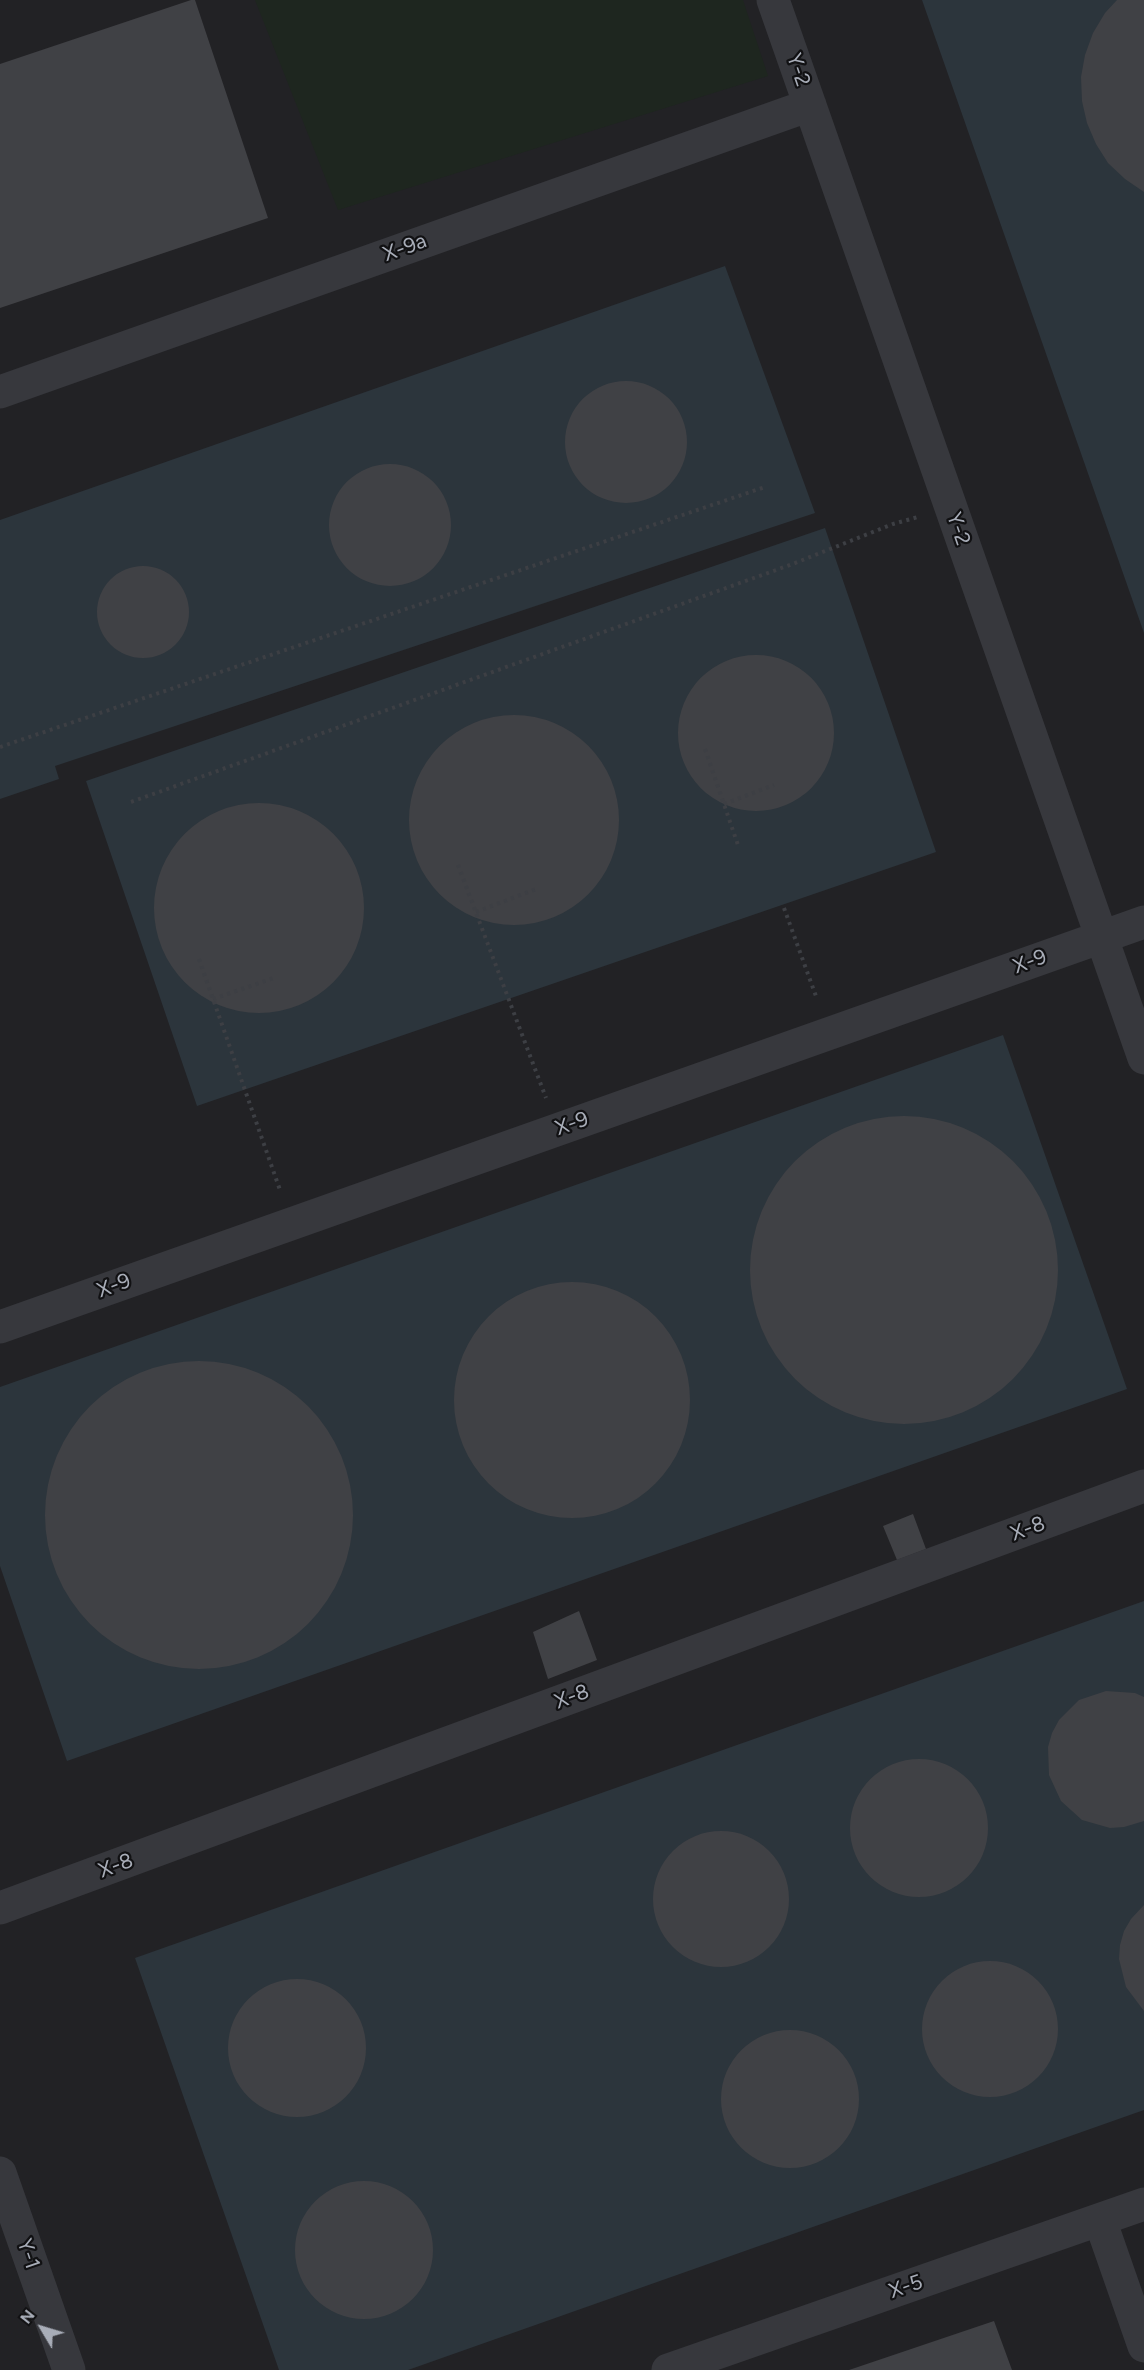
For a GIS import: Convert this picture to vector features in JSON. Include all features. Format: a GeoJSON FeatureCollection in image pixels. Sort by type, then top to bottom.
{"type":"FeatureCollection","features":[{"type":"Feature","properties":{"kind":"street","name":"Y-2"},"geometry":{"type":"LineString","coordinates":[[773,0],[1144,1058]]}},
{"type":"Feature","properties":{"kind":"street","name":"X-9a"},"geometry":{"type":"LineString","coordinates":[[0,392],[810,105]]}},
{"type":"Feature","properties":{"kind":"street","name":"X-9"},"geometry":{"type":"LineString","coordinates":[[0,1327],[1144,921]]}},
{"type":"Feature","properties":{"kind":"street","name":"X-8"},"geometry":{"type":"LineString","coordinates":[[0,1908],[1144,1486]]}},
{"type":"Feature","properties":{"kind":"street","name":"Y-1"},"geometry":{"type":"LineString","coordinates":[[0,2173],[69,2370]]}},
{"type":"Feature","properties":{"kind":"street","name":"X-5"},"geometry":{"type":"LineString","coordinates":[[668,2370],[1144,2204]]}},
{"type":"Feature","properties":{"kind":"street"},"geometry":{"type":"LineString","coordinates":[[1100,2220],[1144,2346]]}},
{"type":"Feature","properties":{"kind":"path"},"geometry":{"type":"LineString","coordinates":[[0,747],[765,487]]}},
{"type":"Feature","properties":{"kind":"path"},"geometry":{"type":"LineString","coordinates":[[131,802],[790,565],[893,524],[951,507]]}},
{"type":"Feature","properties":{"kind":"path"},"geometry":{"type":"LineString","coordinates":[[705,749],[739,848]]}},
{"type":"Feature","properties":{"kind":"path"},"geometry":{"type":"LineString","coordinates":[[724,804],[774,786]]}},
{"type":"Feature","properties":{"kind":"path"},"geometry":{"type":"LineString","coordinates":[[458,865],[558,1129]]}},
{"type":"Feature","properties":{"kind":"path"},"geometry":{"type":"LineString","coordinates":[[476,912],[539,888]]}},
{"type":"Feature","properties":{"kind":"path"},"geometry":{"type":"LineString","coordinates":[[784,908],[829,1034]]}},
{"type":"Feature","properties":{"kind":"path"},"geometry":{"type":"LineString","coordinates":[[199,959],[291,1222]]}},
{"type":"Feature","properties":{"kind":"path"},"geometry":{"type":"LineString","coordinates":[[213,999],[274,978]]}},
{"type":"Feature","properties":{"kind":"shaded area"},"geometry":{"type":"Polygon","coordinates":[[[0,0],[1144,0],[1144,2370],[0,2370],[0,0]]]}},
{"type":"Feature","properties":{"kind":"shaded area"},"geometry":{"type":"Polygon","coordinates":[[[255,0],[743,0],[768,76],[338,210],[255,0]]]}},
{"type":"Feature","properties":{"kind":"shaded area"},"geometry":{"type":"Polygon","coordinates":[[[922,0],[1144,0],[1144,633],[922,0]]]}},
{"type":"Feature","properties":{"kind":"shaded area"},"geometry":{"type":"Polygon","coordinates":[[[725,266],[815,513],[55,766],[59,779],[0,799],[0,520],[725,266]]]}},
{"type":"Feature","properties":{"kind":"shaded area"},"geometry":{"type":"Polygon","coordinates":[[[825,528],[936,852],[197,1106],[86,781],[825,528]]]}},
{"type":"Feature","properties":{"kind":"shaded area"},"geometry":{"type":"Polygon","coordinates":[[[1003,1035],[1127,1389],[67,1761],[0,1566],[0,1387],[1003,1035]]]}},
{"type":"Feature","properties":{"kind":"shaded area"},"geometry":{"type":"Polygon","coordinates":[[[1144,1601],[1144,2110],[408,2370],[279,2370],[135,1958],[1144,1601]]]}},
{"type":"Feature","properties":{"kind":"building"},"geometry":{"type":"Polygon","coordinates":[[[195,0],[268,218],[0,308],[0,64],[195,0]]]}},
{"type":"Feature","properties":{"kind":"building"},"geometry":{"type":"Polygon","coordinates":[[[1117,0],[1144,0],[1144,192],[1108,163],[1087,123],[1082,101],[1081,77],[1085,55],[1093,33],[1105,13],[1117,0]]]}},
{"type":"Feature","properties":{"kind":"building"},"geometry":{"type":"Polygon","coordinates":[[[626,381],[649,385],[669,399],[683,419],[687,442],[683,465],[669,485],[649,499],[626,503],[603,499],[583,485],[569,465],[565,442],[569,419],[583,399],[603,385],[626,381]]]}},
{"type":"Feature","properties":{"kind":"building"},"geometry":{"type":"Polygon","coordinates":[[[390,464],[413,469],[424,474],[433,482],[441,491],[446,502],[451,525],[446,548],[441,559],[433,568],[424,576],[413,581],[390,586],[367,581],[356,576],[347,568],[339,559],[334,548],[329,525],[334,502],[339,491],[347,482],[356,474],[367,469],[390,464]]]}},
{"type":"Feature","properties":{"kind":"building"},"geometry":{"type":"Polygon","coordinates":[[[143,566],[161,570],[175,580],[185,594],[189,612],[185,630],[175,644],[161,654],[143,658],[125,654],[111,644],[101,630],[97,612],[101,594],[111,580],[125,570],[143,566]]]}},
{"type":"Feature","properties":{"kind":"building"},"geometry":{"type":"Polygon","coordinates":[[[756,655],[771,656],[786,661],[811,678],[828,703],[833,718],[833,748],[828,763],[811,788],[786,805],[771,810],[756,811],[741,810],[726,805],[701,788],[684,763],[679,748],[678,733],[679,718],[684,703],[701,678],[726,661],[741,656],[756,655]]]}},
{"type":"Feature","properties":{"kind":"building"},"geometry":{"type":"Polygon","coordinates":[[[504,715],[524,715],[545,719],[564,727],[589,745],[602,761],[615,789],[619,820],[615,851],[602,879],[589,895],[573,908],[545,921],[524,925],[504,925],[483,921],[464,913],[439,895],[426,879],[413,851],[409,830],[409,810],[413,789],[421,770],[439,745],[455,732],[483,719],[504,715]]]}},
{"type":"Feature","properties":{"kind":"building"},"geometry":{"type":"Polygon","coordinates":[[[249,803],[269,803],[290,807],[309,815],[334,833],[347,849],[360,877],[364,908],[360,939],[347,967],[334,983],[318,996],[290,1009],[269,1013],[249,1013],[228,1009],[209,1001],[192,990],[177,975],[158,939],[154,918],[154,898],[158,877],[166,858],[177,841],[192,826],[228,807],[249,803]]]}},
{"type":"Feature","properties":{"kind":"building"},"geometry":{"type":"Polygon","coordinates":[[[889,1116],[919,1116],[949,1122],[977,1134],[1002,1151],[1023,1172],[1040,1197],[1052,1225],[1058,1255],[1058,1285],[1047,1329],[1032,1356],[1013,1379],[990,1398],[963,1413],[919,1424],[889,1424],[859,1418],[831,1406],[806,1389],[785,1368],[768,1343],[756,1315],[750,1285],[750,1255],[756,1225],[768,1197],[785,1172],[806,1151],[831,1134],[859,1122],[889,1116]]]}},
{"type":"Feature","properties":{"kind":"building"},"geometry":{"type":"Polygon","coordinates":[[[572,1282],[617,1291],[647,1309],[663,1325],[676,1345],[685,1366],[690,1400],[681,1445],[663,1475],[647,1491],[627,1504],[606,1513],[572,1518],[527,1509],[497,1491],[481,1475],[468,1455],[459,1434],[454,1400],[463,1355],[481,1325],[497,1309],[517,1296],[538,1287],[572,1282]]]}},
{"type":"Feature","properties":{"kind":"building"},"geometry":{"type":"Polygon","coordinates":[[[184,1361],[214,1361],[244,1367],[272,1379],[297,1396],[318,1417],[335,1442],[347,1470],[353,1500],[353,1530],[342,1574],[327,1601],[308,1624],[285,1643],[258,1658],[214,1669],[184,1669],[154,1663],[126,1651],[101,1634],[80,1613],[63,1588],[51,1560],[45,1530],[45,1500],[51,1470],[63,1442],[80,1417],[101,1396],[126,1379],[154,1367],[184,1361]]]}},
{"type":"Feature","properties":{"kind":"building"},"geometry":{"type":"Polygon","coordinates":[[[913,1514],[926,1549],[897,1560],[883,1526],[913,1514]]]}},
{"type":"Feature","properties":{"kind":"building"},"geometry":{"type":"Polygon","coordinates":[[[579,1611],[597,1660],[548,1679],[533,1632],[579,1611]]]}},
{"type":"Feature","properties":{"kind":"building"},"geometry":{"type":"Polygon","coordinates":[[[1106,1691],[1135,1693],[1144,1697],[1144,1821],[1124,1827],[1110,1828],[1082,1820],[1061,1801],[1049,1775],[1048,1747],[1059,1720],[1079,1700],[1106,1691]]]}},
{"type":"Feature","properties":{"kind":"building"},"geometry":{"type":"Polygon","coordinates":[[[919,1759],[945,1765],[957,1771],[967,1780],[976,1790],[982,1802],[988,1828],[982,1854],[976,1866],[967,1876],[957,1885],[945,1891],[919,1897],[893,1891],[881,1885],[871,1876],[862,1866],[856,1854],[850,1828],[856,1802],[862,1790],[871,1780],[881,1771],[893,1765],[919,1759]]]}},
{"type":"Feature","properties":{"kind":"building"},"geometry":{"type":"Polygon","coordinates":[[[721,1831],[747,1836],[759,1842],[769,1851],[778,1861],[784,1873],[789,1899],[784,1925],[778,1937],[769,1947],[759,1956],[747,1962],[721,1967],[695,1962],[683,1956],[673,1947],[664,1937],[658,1925],[653,1899],[658,1873],[664,1861],[673,1851],[683,1842],[695,1836],[721,1831]]]}},
{"type":"Feature","properties":{"kind":"building"},"geometry":{"type":"Polygon","coordinates":[[[1144,1905],[1144,2011],[1126,1987],[1119,1959],[1124,1931],[1144,1905]]]}},
{"type":"Feature","properties":{"kind":"building"},"geometry":{"type":"Polygon","coordinates":[[[990,1961],[1016,1966],[1028,1972],[1038,1981],[1047,1991],[1053,2003],[1058,2029],[1053,2055],[1047,2067],[1038,2077],[1028,2086],[1016,2092],[990,2097],[964,2092],[952,2086],[942,2077],[933,2067],[927,2055],[922,2029],[927,2003],[933,1991],[942,1981],[952,1972],[964,1966],[990,1961]]]}},
{"type":"Feature","properties":{"kind":"building"},"geometry":{"type":"Polygon","coordinates":[[[297,1979],[323,1984],[346,1999],[361,2022],[366,2048],[361,2074],[346,2097],[323,2112],[297,2117],[271,2112],[248,2097],[233,2074],[228,2048],[233,2022],[248,1999],[271,1984],[297,1979]]]}},
{"type":"Feature","properties":{"kind":"building"},"geometry":{"type":"Polygon","coordinates":[[[790,2030],[816,2036],[828,2042],[838,2051],[847,2061],[853,2073],[859,2099],[853,2125],[847,2137],[838,2147],[828,2156],[816,2162],[790,2168],[764,2162],[752,2156],[742,2147],[733,2137],[727,2125],[721,2099],[727,2073],[733,2061],[742,2051],[752,2042],[764,2036],[790,2030]]]}},
{"type":"Feature","properties":{"kind":"building"},"geometry":{"type":"Polygon","coordinates":[[[364,2181],[390,2186],[413,2201],[428,2224],[433,2250],[428,2276],[413,2299],[390,2314],[364,2319],[338,2314],[315,2299],[300,2276],[295,2250],[300,2224],[315,2201],[338,2186],[364,2181]]]}},
{"type":"Feature","properties":{"kind":"building"},"geometry":{"type":"Polygon","coordinates":[[[994,2321],[1012,2370],[849,2370],[994,2321]]]}}]}
